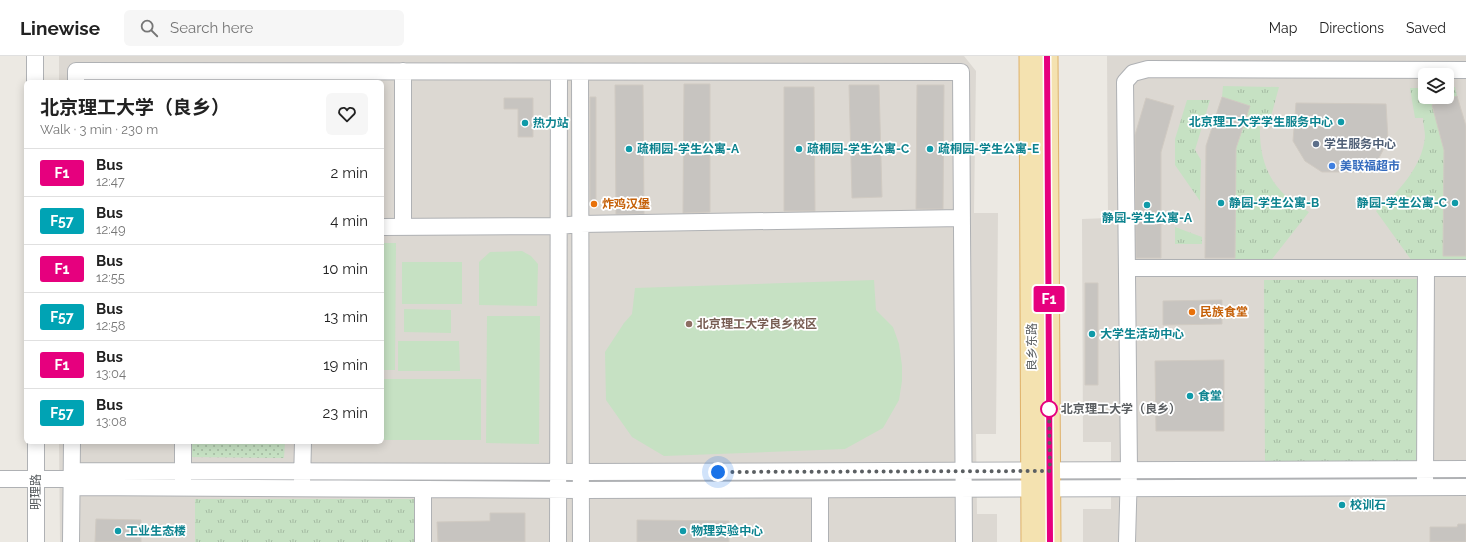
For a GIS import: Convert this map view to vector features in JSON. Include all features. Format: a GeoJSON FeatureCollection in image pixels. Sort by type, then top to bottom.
{"type":"FeatureCollection","features":[{"type":"Feature","properties":{"kind":"main road","name":"良乡东路"},"geometry":{"type":"LineString","coordinates":[[1030,56],[1041,479],[1050,542]]}},
{"type":"Feature","properties":{"kind":"main road","name":"良乡东路"},"geometry":{"type":"LineString","coordinates":[[1032,542],[1041,479],[1047,56]]}},
{"type":"Feature","properties":{"kind":"street"},"geometry":{"type":"LineString","coordinates":[[35,56],[35,80]]}},
{"type":"Feature","properties":{"kind":"street"},"geometry":{"type":"LineString","coordinates":[[1128,542],[1129,470],[1125,82],[1133,73],[1148,69],[1466,70]]}},
{"type":"Feature","properties":{"kind":"street"},"geometry":{"type":"LineString","coordinates":[[76,80],[76,71],[961,72],[962,218],[971,487],[964,542]]}},
{"type":"Feature","properties":{"kind":"street"},"geometry":{"type":"LineString","coordinates":[[403,71],[403,227]]}},
{"type":"Feature","properties":{"kind":"street"},"geometry":{"type":"LineString","coordinates":[[558,542],[559,72]]}},
{"type":"Feature","properties":{"kind":"street"},"geometry":{"type":"LineString","coordinates":[[580,72],[581,542]]}},
{"type":"Feature","properties":{"kind":"street"},"geometry":{"type":"LineString","coordinates":[[384,227],[559,226],[580,224],[962,218]]}},
{"type":"Feature","properties":{"kind":"street"},"geometry":{"type":"LineString","coordinates":[[1127,268],[1466,268]]}},
{"type":"Feature","properties":{"kind":"street"},"geometry":{"type":"LineString","coordinates":[[1425,487],[1426,268]]}},
{"type":"Feature","properties":{"kind":"street","name":"明理路"},"geometry":{"type":"LineString","coordinates":[[36,444],[36,542]]}},
{"type":"Feature","properties":{"kind":"street"},"geometry":{"type":"LineString","coordinates":[[72,444],[72,542]]}},
{"type":"Feature","properties":{"kind":"street"},"geometry":{"type":"LineString","coordinates":[[183,444],[183,488]]}},
{"type":"Feature","properties":{"kind":"street"},"geometry":{"type":"LineString","coordinates":[[302,488],[303,444]]}},
{"type":"Feature","properties":{"kind":"street"},"geometry":{"type":"LineString","coordinates":[[72,479],[183,488],[820,490],[971,487],[1111,470],[1466,468]]}},
{"type":"Feature","properties":{"kind":"street"},"geometry":{"type":"LineString","coordinates":[[0,479],[72,479],[183,472],[970,471],[1111,488],[1466,487]]}},
{"type":"Feature","properties":{"kind":"street"},"geometry":{"type":"LineString","coordinates":[[423,489],[423,542]]}},
{"type":"Feature","properties":{"kind":"street"},"geometry":{"type":"LineString","coordinates":[[820,490],[820,542]]}},
{"type":"Feature","properties":{"kind":"shaded area","name":"北京理工大学良乡校区"},"geometry":{"type":"Polygon","coordinates":[[[59,56],[964,56],[976,71],[974,213],[998,213],[996,434],[976,434],[977,514],[997,514],[997,542],[60,542],[59,444],[384,444],[384,80],[59,80],[59,56]]]}},
{"type":"Feature","properties":{"kind":"shaded area"},"geometry":{"type":"Polygon","coordinates":[[[1107,56],[1466,56],[1466,542],[1083,542],[1083,509],[1111,509],[1111,442],[1083,442],[1082,219],[1108,218],[1107,56]]]}},
{"type":"Feature","properties":{"kind":"green space"},"geometry":{"type":"Polygon","coordinates":[[[1223,86],[1279,87],[1269,124],[1260,125],[1262,154],[1268,172],[1279,189],[1291,201],[1309,212],[1265,268],[1205,268],[1205,259],[1235,259],[1236,148],[1249,106],[1222,97],[1223,86]]]}},
{"type":"Feature","properties":{"kind":"green space"},"geometry":{"type":"Polygon","coordinates":[[[1454,87],[1455,87],[1457,96],[1454,97],[1454,87]]]}},
{"type":"Feature","properties":{"kind":"green space"},"geometry":{"type":"Polygon","coordinates":[[[1410,88],[1418,88],[1418,104],[1435,104],[1432,105],[1444,150],[1444,256],[1466,256],[1466,268],[1417,268],[1376,211],[1393,196],[1408,178],[1419,159],[1423,148],[1425,137],[1423,118],[1415,118],[1410,88]]]}},
{"type":"Feature","properties":{"kind":"green space"},"geometry":{"type":"Polygon","coordinates":[[[1187,100],[1210,100],[1195,150],[1201,160],[1200,201],[1175,165],[1175,139],[1187,100]]]}},
{"type":"Feature","properties":{"kind":"green space"},"geometry":{"type":"Polygon","coordinates":[[[1175,227],[1202,237],[1202,244],[1175,244],[1175,227]]]}},
{"type":"Feature","properties":{"kind":"green space"},"geometry":{"type":"Polygon","coordinates":[[[384,243],[396,243],[395,370],[384,370],[384,243]]]}},
{"type":"Feature","properties":{"kind":"green space"},"geometry":{"type":"Polygon","coordinates":[[[522,251],[531,256],[538,264],[537,306],[479,305],[479,262],[490,252],[522,251]]]}},
{"type":"Feature","properties":{"kind":"green space"},"geometry":{"type":"Polygon","coordinates":[[[402,262],[462,262],[462,304],[402,304],[402,262]]]}},
{"type":"Feature","properties":{"kind":"green space"},"geometry":{"type":"Polygon","coordinates":[[[1418,279],[1419,462],[1265,463],[1264,280],[1418,279]]]}},
{"type":"Feature","properties":{"kind":"green space"},"geometry":{"type":"Polygon","coordinates":[[[874,280],[876,310],[893,327],[899,344],[902,366],[902,381],[899,400],[883,428],[845,449],[664,456],[632,437],[606,400],[605,352],[624,323],[632,314],[635,288],[874,280]]]}},
{"type":"Feature","properties":{"kind":"green space"},"geometry":{"type":"Polygon","coordinates":[[[404,309],[451,310],[451,333],[404,332],[404,309]]]}},
{"type":"Feature","properties":{"kind":"green space"},"geometry":{"type":"Polygon","coordinates":[[[487,316],[540,316],[539,444],[486,443],[487,316]]]}},
{"type":"Feature","properties":{"kind":"green space"},"geometry":{"type":"Polygon","coordinates":[[[398,341],[459,341],[460,371],[398,371],[398,341]]]}},
{"type":"Feature","properties":{"kind":"green space"},"geometry":{"type":"Polygon","coordinates":[[[384,379],[481,379],[481,440],[384,440],[384,379]]]}},
{"type":"Feature","properties":{"kind":"green space"},"geometry":{"type":"Polygon","coordinates":[[[187,444],[285,444],[284,458],[187,457],[187,444]]]}},
{"type":"Feature","properties":{"kind":"green space"},"geometry":{"type":"Polygon","coordinates":[[[195,499],[418,499],[418,542],[195,542],[195,499]]]}},
{"type":"Feature","properties":{"kind":"building"},"geometry":{"type":"Polygon","coordinates":[[[684,84],[710,84],[710,212],[683,213],[684,84]]]}},
{"type":"Feature","properties":{"kind":"building","name":"疏桐园-学生公寓-A"},"geometry":{"type":"Polygon","coordinates":[[[615,85],[643,85],[644,214],[616,214],[615,85]]]}},
{"type":"Feature","properties":{"kind":"building"},"geometry":{"type":"Polygon","coordinates":[[[849,85],[879,85],[882,197],[852,198],[849,85]]]}},
{"type":"Feature","properties":{"kind":"building","name":"疏桐园-学生公寓-E"},"geometry":{"type":"Polygon","coordinates":[[[917,85],[944,85],[943,209],[916,209],[917,85]]]}},
{"type":"Feature","properties":{"kind":"building","name":"疏桐园-学生公寓-C"},"geometry":{"type":"Polygon","coordinates":[[[784,87],[814,87],[815,211],[784,211],[784,87]]]}},
{"type":"Feature","properties":{"kind":"building","name":"静园-学生公寓-C"},"geometry":{"type":"Polygon","coordinates":[[[1457,96],[1466,126],[1466,256],[1443,256],[1444,150],[1432,105],[1454,104],[1454,97],[1457,96]]]}},
{"type":"Feature","properties":{"kind":"building"},"geometry":{"type":"Polygon","coordinates":[[[590,97],[596,97],[596,201],[590,201],[590,97]]]}},
{"type":"Feature","properties":{"kind":"building","name":"静园-学生公寓-B"},"geometry":{"type":"Polygon","coordinates":[[[1222,97],[1250,106],[1236,148],[1235,258],[1205,258],[1206,146],[1222,97]]]}},
{"type":"Feature","properties":{"kind":"building","name":"热力站"},"geometry":{"type":"Polygon","coordinates":[[[504,98],[533,98],[533,137],[518,137],[518,109],[504,109],[504,98]]]}},
{"type":"Feature","properties":{"kind":"building","name":"静园-学生公寓-A"},"geometry":{"type":"Polygon","coordinates":[[[1146,98],[1174,106],[1161,152],[1161,258],[1136,258],[1135,135],[1146,98]]]}},
{"type":"Feature","properties":{"kind":"building","name":"北京理工大学学生服务中心"},"geometry":{"type":"Polygon","coordinates":[[[1296,103],[1386,104],[1388,140],[1377,162],[1360,172],[1322,172],[1305,161],[1293,141],[1296,103]]]}},
{"type":"Feature","properties":{"kind":"building","name":"大学生活动中心"},"geometry":{"type":"Polygon","coordinates":[[[1085,283],[1098,283],[1098,385],[1085,385],[1085,283]]]}},
{"type":"Feature","properties":{"kind":"building","name":"民族食堂"},"geometry":{"type":"Polygon","coordinates":[[[1222,300],[1222,324],[1163,325],[1163,301],[1222,300]]]}},
{"type":"Feature","properties":{"kind":"building","name":"食堂"},"geometry":{"type":"Polygon","coordinates":[[[1224,360],[1224,431],[1156,431],[1155,361],[1224,360]]]}},
{"type":"Feature","properties":{"kind":"building"},"geometry":{"type":"Polygon","coordinates":[[[490,513],[525,513],[525,542],[438,542],[437,522],[490,521],[490,513]]]}},
{"type":"Feature","properties":{"kind":"building","name":"工业生态楼"},"geometry":{"type":"Polygon","coordinates":[[[96,519],[141,520],[141,542],[95,542],[96,519]]]}},
{"type":"Feature","properties":{"kind":"building","name":"物理实验中心"},"geometry":{"type":"Polygon","coordinates":[[[637,520],[729,521],[729,542],[637,542],[637,520]]]}},
{"type":"Feature","properties":{"kind":"building"},"geometry":{"type":"Polygon","coordinates":[[[1458,524],[1466,524],[1466,542],[1430,542],[1430,527],[1457,527],[1458,524]]]}},
{"type":"Feature","properties":{"kind":"bus line","name":"F1"},"geometry":{"type":"LineString","coordinates":[[1047,56],[1050,542]]}},
{"type":"Feature","properties":{"kind":"place","name":"北京理工大学学生服务中心"},"geometry":{"type":"Point","coordinates":[1341,122]}},
{"type":"Feature","properties":{"kind":"place","name":"热力站"},"geometry":{"type":"Point","coordinates":[525,123]}},
{"type":"Feature","properties":{"kind":"place","name":"学生服务中心"},"geometry":{"type":"Point","coordinates":[1316,144]}},
{"type":"Feature","properties":{"kind":"place","name":"疏桐园-学生公寓-A"},"geometry":{"type":"Point","coordinates":[629,149]}},
{"type":"Feature","properties":{"kind":"place","name":"疏桐园-学生公寓-C"},"geometry":{"type":"Point","coordinates":[799,149]}},
{"type":"Feature","properties":{"kind":"place","name":"疏桐园-学生公寓-E"},"geometry":{"type":"Point","coordinates":[930,149]}},
{"type":"Feature","properties":{"kind":"place","name":"美联福超市"},"geometry":{"type":"Point","coordinates":[1332,166]}},
{"type":"Feature","properties":{"kind":"place","name":"静园-学生公寓-B"},"geometry":{"type":"Point","coordinates":[1221,203]}},
{"type":"Feature","properties":{"kind":"place","name":"静园-学生公寓-C"},"geometry":{"type":"Point","coordinates":[1455,203]}},
{"type":"Feature","properties":{"kind":"place","name":"炸鸡汉堡"},"geometry":{"type":"Point","coordinates":[594,204]}},
{"type":"Feature","properties":{"kind":"place","name":"静园-学生公寓-A"},"geometry":{"type":"Point","coordinates":[1147,205]}},
{"type":"Feature","properties":{"kind":"place","name":"民族食堂"},"geometry":{"type":"Point","coordinates":[1192,312]}},
{"type":"Feature","properties":{"kind":"place","name":"北京理工大学良乡校区"},"geometry":{"type":"Point","coordinates":[689,324]}},
{"type":"Feature","properties":{"kind":"place","name":"大学生活动中心"},"geometry":{"type":"Point","coordinates":[1092,334]}},
{"type":"Feature","properties":{"kind":"place","name":"食堂"},"geometry":{"type":"Point","coordinates":[1190,396]}},
{"type":"Feature","properties":{"kind":"place","name":"北京理工大学（良乡）"},"geometry":{"type":"Point","coordinates":[1049,409]}},
{"type":"Feature","properties":{"kind":"place","name":"校训石"},"geometry":{"type":"Point","coordinates":[1342,505]}},
{"type":"Feature","properties":{"kind":"place","name":"工业生态楼"},"geometry":{"type":"Point","coordinates":[118,531]}},
{"type":"Feature","properties":{"kind":"place","name":"物理实验中心"},"geometry":{"type":"Point","coordinates":[683,531]}},
{"type":"Feature","properties":{"kind":"route"},"geometry":{"type":"LineString","coordinates":[[718,472],[1050,471],[1049,409]]}}]}
